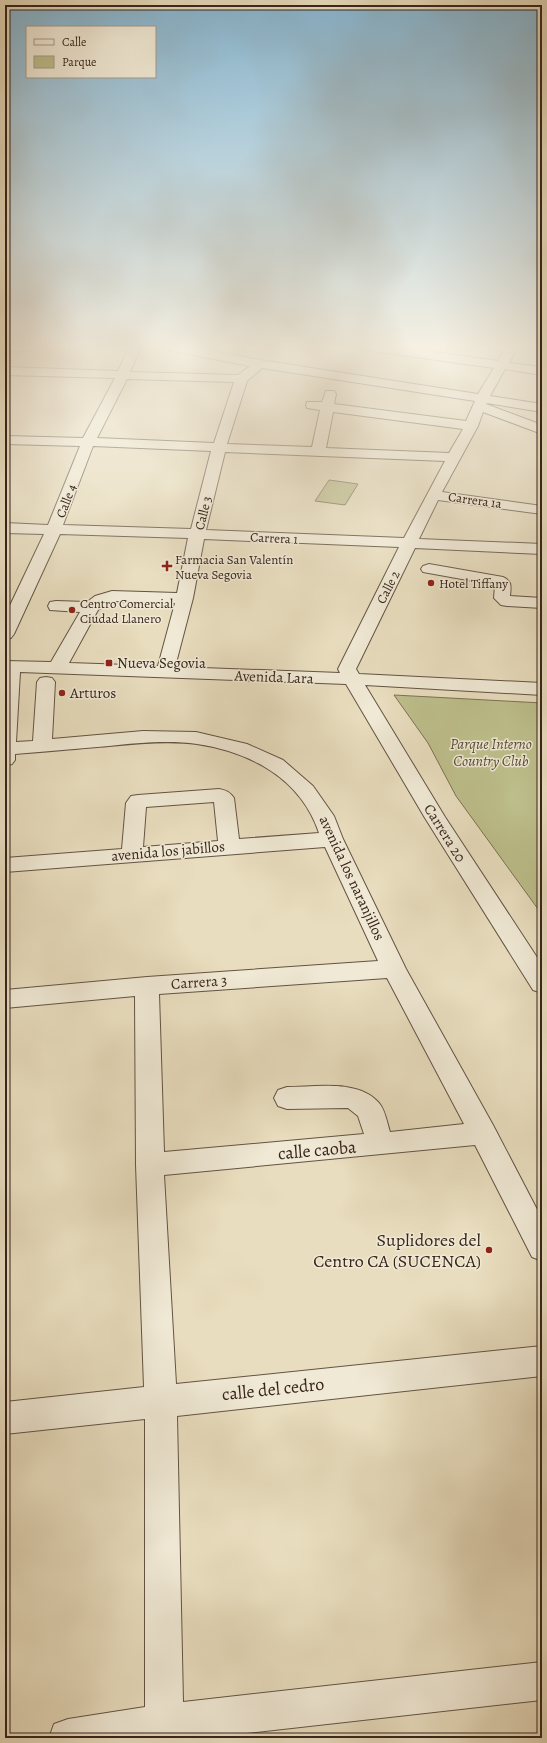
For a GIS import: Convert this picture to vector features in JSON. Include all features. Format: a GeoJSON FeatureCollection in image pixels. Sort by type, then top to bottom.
{"type":"FeatureCollection","features":[{"type":"Feature","properties":{"kind":"street","name":"Calle 4"},"geometry":{"type":"LineString","coordinates":[[5,634],[54,530],[88,442],[96,426]]}},
{"type":"Feature","properties":{"kind":"street","name":"Calle 3"},"geometry":{"type":"LineString","coordinates":[[165,672],[186,592],[197,534],[226,426]]}},
{"type":"Feature","properties":{"kind":"street"},"geometry":{"type":"LineString","coordinates":[[318,451],[324,426]]}},
{"type":"Feature","properties":{"kind":"street","name":"Carrera 1a"},"geometry":{"type":"LineString","coordinates":[[471,426],[433,495],[542,510]]}},
{"type":"Feature","properties":{"kind":"street"},"geometry":{"type":"LineString","coordinates":[[5,440],[453,457]]}},
{"type":"Feature","properties":{"kind":"street","name":"Calle 2"},"geometry":{"type":"LineString","coordinates":[[356,687],[347,669],[433,495]]}},
{"type":"Feature","properties":{"kind":"street","name":"Carrera 1"},"geometry":{"type":"LineString","coordinates":[[5,528],[197,534],[542,549]]}},
{"type":"Feature","properties":{"kind":"street"},"geometry":{"type":"LineString","coordinates":[[429,569],[497,580],[503,583],[502,598],[507,601],[542,603]]}},
{"type":"Feature","properties":{"kind":"street"},"geometry":{"type":"LineString","coordinates":[[42,746],[52,675],[91,607],[101,600],[112,596],[186,592]]}},
{"type":"Feature","properties":{"kind":"street"},"geometry":{"type":"LineString","coordinates":[[56,606],[91,607]]}},
{"type":"Feature","properties":{"kind":"street","name":"Avenida Lara"},"geometry":{"type":"LineString","coordinates":[[52,675],[165,672],[356,687]]}},
{"type":"Feature","properties":{"kind":"street"},"geometry":{"type":"LineString","coordinates":[[5,752],[8,673]]}},
{"type":"Feature","properties":{"kind":"street","name":"Avenida Lara"},"geometry":{"type":"LineString","coordinates":[[8,673],[356,687],[542,689]]}},
{"type":"Feature","properties":{"kind":"street","name":"Carrera 20"},"geometry":{"type":"LineString","coordinates":[[356,687],[435,818],[542,984]]}},
{"type":"Feature","properties":{"kind":"street","name":"avenida los naranjillos"},"geometry":{"type":"LineString","coordinates":[[5,752],[42,746],[143,737],[196,738],[240,748],[276,764],[306,790],[324,816],[332,839],[394,968],[483,1133],[542,1248]]}},
{"type":"Feature","properties":{"kind":"street"},"geometry":{"type":"LineString","coordinates":[[132,854],[136,803],[138,801],[160,799],[219,795],[224,798],[229,847]]}},
{"type":"Feature","properties":{"kind":"street","name":"avenida los jabillos"},"geometry":{"type":"LineString","coordinates":[[5,865],[332,839]]}},
{"type":"Feature","properties":{"kind":"street","name":"Carrera 3"},"geometry":{"type":"LineString","coordinates":[[5,999],[147,986],[394,968]]}},
{"type":"Feature","properties":{"kind":"street"},"geometry":{"type":"LineString","coordinates":[[147,986],[150,1165],[161,1401],[164,1731]]}},
{"type":"Feature","properties":{"kind":"street"},"geometry":{"type":"LineString","coordinates":[[287,1098],[350,1097],[360,1101],[370,1111],[381,1144]]}},
{"type":"Feature","properties":{"kind":"street","name":"calle caoba"},"geometry":{"type":"LineString","coordinates":[[150,1165],[483,1133]]}},
{"type":"Feature","properties":{"kind":"street","name":"calle del cedro"},"geometry":{"type":"LineString","coordinates":[[5,1418],[542,1361]]}},
{"type":"Feature","properties":{"kind":"street"},"geometry":{"type":"LineString","coordinates":[[68,1738],[164,1731],[542,1681]]}},
{"type":"Feature","properties":{"kind":"green space"},"geometry":{"type":"Polygon","coordinates":[[[329,480],[358,484],[345,505],[315,501],[329,480]]]}},
{"type":"Feature","properties":{"kind":"green space","name":"Parque Interno Country Club"},"geometry":{"type":"Polygon","coordinates":[[[394,695],[542,703],[542,908],[538,909],[456,796],[428,743],[394,695]]]}},
{"type":"Feature","properties":{"kind":"place","name":"Farmacia San Valentín Nueva Segovia"},"geometry":{"type":"Point","coordinates":[167,566]}},
{"type":"Feature","properties":{"kind":"place","name":"Hotel Tiffany"},"geometry":{"type":"Point","coordinates":[431,583]}},
{"type":"Feature","properties":{"kind":"place","name":"Centro Comercial Ciudad Llanero"},"geometry":{"type":"Point","coordinates":[72,610]}},
{"type":"Feature","properties":{"kind":"place","name":"Nueva Segovia"},"geometry":{"type":"Point","coordinates":[109,663]}},
{"type":"Feature","properties":{"kind":"place","name":"Arturos"},"geometry":{"type":"Point","coordinates":[62,693]}},
{"type":"Feature","properties":{"kind":"place","name":"Suplidores del Centro CA (SUCENCA)"},"geometry":{"type":"Point","coordinates":[489,1250]}}]}
